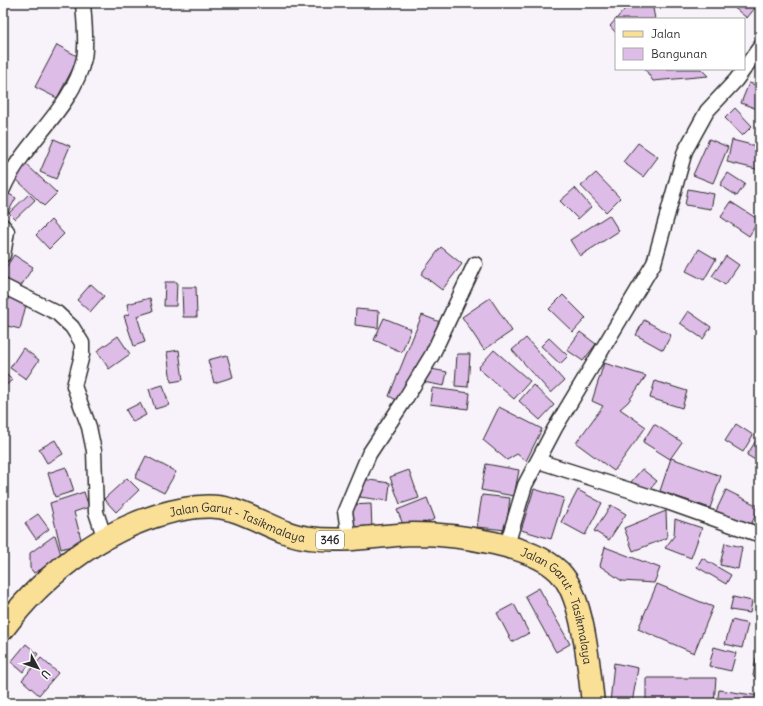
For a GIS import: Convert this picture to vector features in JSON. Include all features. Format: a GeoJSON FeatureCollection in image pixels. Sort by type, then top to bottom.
{"type":"FeatureCollection","features":[{"type":"Feature","properties":{"kind":"main road","name":"Jalan Garut - Tasikmalaya"},"geometry":{"type":"LineString","coordinates":[[3,629],[16,612],[40,587],[85,551],[124,527],[145,519],[185,508],[202,507],[231,510],[288,533],[307,538],[349,540],[416,534],[507,545],[526,552],[552,566],[563,576],[571,589],[581,626],[593,703]]}},
{"type":"Feature","properties":{"kind":"street"},"geometry":{"type":"LineString","coordinates":[[3,189],[16,164],[53,120],[78,77],[84,57],[83,3]]}},
{"type":"Feature","properties":{"kind":"street"},"geometry":{"type":"LineString","coordinates":[[745,68],[760,47]]}},
{"type":"Feature","properties":{"kind":"street"},"geometry":{"type":"LineString","coordinates":[[507,545],[525,485],[606,340],[654,262],[685,151],[707,111],[743,70]]}},
{"type":"Feature","properties":{"kind":"street"},"geometry":{"type":"LineString","coordinates":[[3,226],[7,231],[3,254]]}},
{"type":"Feature","properties":{"kind":"street"},"geometry":{"type":"LineString","coordinates":[[349,540],[345,511],[368,454],[404,401],[432,355],[475,264]]}},
{"type":"Feature","properties":{"kind":"street"},"geometry":{"type":"LineString","coordinates":[[3,286],[57,313],[72,327],[82,343],[82,355],[74,386],[89,427],[94,451],[96,512],[105,539]]}},
{"type":"Feature","properties":{"kind":"street"},"geometry":{"type":"LineString","coordinates":[[538,461],[667,502],[760,535]]}},
{"type":"Feature","properties":{"kind":"building"},"geometry":{"type":"Polygon","coordinates":[[[630,3],[652,3],[655,18],[617,18],[630,3]]]}},
{"type":"Feature","properties":{"kind":"building"},"geometry":{"type":"Polygon","coordinates":[[[734,3],[759,3],[747,18],[732,6],[734,3]]]}},
{"type":"Feature","properties":{"kind":"building"},"geometry":{"type":"Polygon","coordinates":[[[615,20],[615,32],[610,26],[615,20]]]}},
{"type":"Feature","properties":{"kind":"building"},"geometry":{"type":"Polygon","coordinates":[[[57,45],[79,57],[57,98],[35,87],[57,45]]]}},
{"type":"Feature","properties":{"kind":"building"},"geometry":{"type":"Polygon","coordinates":[[[646,70],[702,70],[708,76],[653,81],[646,70]]]}},
{"type":"Feature","properties":{"kind":"building"},"geometry":{"type":"Polygon","coordinates":[[[749,83],[760,86],[760,110],[741,103],[749,83]]]}},
{"type":"Feature","properties":{"kind":"building"},"geometry":{"type":"Polygon","coordinates":[[[735,108],[752,126],[742,136],[725,118],[735,108]]]}},
{"type":"Feature","properties":{"kind":"building"},"geometry":{"type":"Polygon","coordinates":[[[54,139],[70,146],[56,179],[40,172],[54,139]]]}},
{"type":"Feature","properties":{"kind":"building"},"geometry":{"type":"Polygon","coordinates":[[[709,139],[728,147],[713,183],[693,175],[709,139]]]}},
{"type":"Feature","properties":{"kind":"building"},"geometry":{"type":"Polygon","coordinates":[[[732,140],[760,147],[760,170],[727,162],[732,140]]]}},
{"type":"Feature","properties":{"kind":"building"},"geometry":{"type":"Polygon","coordinates":[[[638,143],[658,157],[643,177],[623,162],[638,143]]]}},
{"type":"Feature","properties":{"kind":"building"},"geometry":{"type":"Polygon","coordinates":[[[26,164],[57,193],[44,206],[14,177],[26,164]]]}},
{"type":"Feature","properties":{"kind":"building"},"geometry":{"type":"Polygon","coordinates":[[[596,173],[620,198],[606,212],[581,186],[596,173]]]}},
{"type":"Feature","properties":{"kind":"building"},"geometry":{"type":"Polygon","coordinates":[[[728,173],[745,184],[737,196],[720,185],[728,173]]]}},
{"type":"Feature","properties":{"kind":"building"},"geometry":{"type":"Polygon","coordinates":[[[575,188],[591,207],[578,219],[560,201],[575,188]]]}},
{"type":"Feature","properties":{"kind":"building"},"geometry":{"type":"Polygon","coordinates":[[[688,189],[714,194],[711,209],[685,205],[688,189]]]}},
{"type":"Feature","properties":{"kind":"building"},"geometry":{"type":"Polygon","coordinates":[[[7,193],[16,198],[7,214],[3,212],[3,200],[7,193]]]}},
{"type":"Feature","properties":{"kind":"building"},"geometry":{"type":"Polygon","coordinates":[[[29,194],[35,200],[15,219],[9,213],[29,194]]]}},
{"type":"Feature","properties":{"kind":"building"},"geometry":{"type":"Polygon","coordinates":[[[731,202],[759,220],[749,236],[721,217],[731,202]]]}},
{"type":"Feature","properties":{"kind":"building"},"geometry":{"type":"Polygon","coordinates":[[[609,215],[619,231],[580,256],[570,240],[609,215]]]}},
{"type":"Feature","properties":{"kind":"building"},"geometry":{"type":"Polygon","coordinates":[[[51,220],[64,234],[49,249],[36,235],[51,220]]]}},
{"type":"Feature","properties":{"kind":"building"},"geometry":{"type":"Polygon","coordinates":[[[441,247],[462,264],[442,290],[421,274],[441,247]]]}},
{"type":"Feature","properties":{"kind":"building"},"geometry":{"type":"Polygon","coordinates":[[[699,249],[716,259],[704,280],[686,271],[699,249]]]}},
{"type":"Feature","properties":{"kind":"building"},"geometry":{"type":"Polygon","coordinates":[[[14,255],[33,267],[19,289],[3,278],[3,272],[14,255]]]}},
{"type":"Feature","properties":{"kind":"building"},"geometry":{"type":"Polygon","coordinates":[[[726,256],[739,265],[725,285],[712,276],[726,256]]]}},
{"type":"Feature","properties":{"kind":"building"},"geometry":{"type":"Polygon","coordinates":[[[165,282],[177,282],[176,306],[164,306],[165,282]]]}},
{"type":"Feature","properties":{"kind":"building"},"geometry":{"type":"Polygon","coordinates":[[[91,284],[104,296],[90,312],[77,300],[91,284]]]}},
{"type":"Feature","properties":{"kind":"building"},"geometry":{"type":"Polygon","coordinates":[[[182,287],[196,287],[197,317],[183,317],[182,287]]]}},
{"type":"Feature","properties":{"kind":"building"},"geometry":{"type":"Polygon","coordinates":[[[563,295],[586,318],[573,332],[549,309],[563,295]]]}},
{"type":"Feature","properties":{"kind":"building"},"geometry":{"type":"Polygon","coordinates":[[[6,297],[27,301],[20,329],[3,325],[3,311],[6,297]]]}},
{"type":"Feature","properties":{"kind":"building"},"geometry":{"type":"Polygon","coordinates":[[[150,298],[153,311],[137,316],[145,342],[134,346],[124,316],[129,314],[127,304],[150,298]]]}},
{"type":"Feature","properties":{"kind":"building"},"geometry":{"type":"Polygon","coordinates":[[[490,298],[512,331],[484,350],[462,317],[490,298]]]}},
{"type":"Feature","properties":{"kind":"building"},"geometry":{"type":"Polygon","coordinates":[[[356,309],[379,311],[378,328],[355,325],[356,309]]]}},
{"type":"Feature","properties":{"kind":"building"},"geometry":{"type":"Polygon","coordinates":[[[688,311],[711,327],[703,339],[680,323],[688,311]]]}},
{"type":"Feature","properties":{"kind":"building"},"geometry":{"type":"Polygon","coordinates":[[[422,315],[445,324],[400,402],[389,396],[422,315]]]}},
{"type":"Feature","properties":{"kind":"building"},"geometry":{"type":"Polygon","coordinates":[[[384,318],[411,329],[402,352],[374,340],[384,318]]]}},
{"type":"Feature","properties":{"kind":"building"},"geometry":{"type":"Polygon","coordinates":[[[644,320],[671,335],[663,350],[636,335],[644,320]]]}},
{"type":"Feature","properties":{"kind":"building"},"geometry":{"type":"Polygon","coordinates":[[[580,332],[596,344],[583,361],[567,350],[580,332]]]}},
{"type":"Feature","properties":{"kind":"building"},"geometry":{"type":"Polygon","coordinates":[[[118,336],[130,354],[109,369],[97,351],[118,336]]]}},
{"type":"Feature","properties":{"kind":"building"},"geometry":{"type":"Polygon","coordinates":[[[526,338],[564,381],[551,393],[512,350],[526,338]]]}},
{"type":"Feature","properties":{"kind":"building"},"geometry":{"type":"Polygon","coordinates":[[[549,338],[568,356],[560,364],[541,346],[549,338]]]}},
{"type":"Feature","properties":{"kind":"building"},"geometry":{"type":"Polygon","coordinates":[[[23,348],[39,360],[26,379],[10,368],[23,348]]]}},
{"type":"Feature","properties":{"kind":"building"},"geometry":{"type":"Polygon","coordinates":[[[179,350],[183,380],[171,382],[167,352],[179,350]]]}},
{"type":"Feature","properties":{"kind":"building"},"geometry":{"type":"Polygon","coordinates":[[[494,350],[530,381],[514,399],[478,368],[494,350]]]}},
{"type":"Feature","properties":{"kind":"building"},"geometry":{"type":"Polygon","coordinates":[[[457,354],[470,354],[468,387],[455,386],[457,354]]]}},
{"type":"Feature","properties":{"kind":"building"},"geometry":{"type":"Polygon","coordinates":[[[227,355],[233,377],[214,383],[208,360],[227,355]]]}},
{"type":"Feature","properties":{"kind":"building"},"geometry":{"type":"Polygon","coordinates":[[[604,363],[646,376],[628,402],[620,409],[646,427],[614,471],[576,443],[603,406],[592,401],[604,363]]]}},
{"type":"Feature","properties":{"kind":"building"},"geometry":{"type":"Polygon","coordinates":[[[426,368],[447,372],[444,386],[423,382],[426,368]]]}},
{"type":"Feature","properties":{"kind":"building"},"geometry":{"type":"Polygon","coordinates":[[[3,371],[12,380],[3,388],[3,371]]]}},
{"type":"Feature","properties":{"kind":"building"},"geometry":{"type":"Polygon","coordinates":[[[655,381],[687,391],[682,408],[650,398],[655,381]]]}},
{"type":"Feature","properties":{"kind":"building"},"geometry":{"type":"Polygon","coordinates":[[[163,385],[169,405],[155,409],[149,389],[163,385]]]}},
{"type":"Feature","properties":{"kind":"building"},"geometry":{"type":"Polygon","coordinates":[[[533,385],[554,405],[540,420],[519,401],[533,385]]]}},
{"type":"Feature","properties":{"kind":"building"},"geometry":{"type":"Polygon","coordinates":[[[432,388],[470,393],[468,409],[430,404],[432,388]]]}},
{"type":"Feature","properties":{"kind":"building"},"geometry":{"type":"Polygon","coordinates":[[[140,403],[146,415],[133,422],[126,410],[140,403]]]}},
{"type":"Feature","properties":{"kind":"building"},"geometry":{"type":"Polygon","coordinates":[[[499,407],[542,429],[526,461],[517,454],[507,460],[483,440],[499,407]]]}},
{"type":"Feature","properties":{"kind":"building"},"geometry":{"type":"Polygon","coordinates":[[[654,424],[682,442],[670,459],[643,442],[654,424]]]}},
{"type":"Feature","properties":{"kind":"building"},"geometry":{"type":"Polygon","coordinates":[[[736,424],[753,435],[743,452],[725,441],[736,424]]]}},
{"type":"Feature","properties":{"kind":"building"},"geometry":{"type":"Polygon","coordinates":[[[757,439],[760,441],[760,463],[747,455],[757,439]]]}},
{"type":"Feature","properties":{"kind":"building"},"geometry":{"type":"Polygon","coordinates":[[[55,440],[63,454],[47,463],[39,449],[55,440]]]}},
{"type":"Feature","properties":{"kind":"building"},"geometry":{"type":"Polygon","coordinates":[[[146,456],[176,472],[164,493],[135,478],[146,456]]]}},
{"type":"Feature","properties":{"kind":"building"},"geometry":{"type":"Polygon","coordinates":[[[671,458],[721,476],[710,508],[660,491],[671,458]]]}},
{"type":"Feature","properties":{"kind":"building"},"geometry":{"type":"Polygon","coordinates":[[[486,464],[519,470],[514,496],[481,490],[486,464]]]}},
{"type":"Feature","properties":{"kind":"building"},"geometry":{"type":"Polygon","coordinates":[[[66,467],[74,491],[55,497],[48,473],[66,467]]]}},
{"type":"Feature","properties":{"kind":"building"},"geometry":{"type":"Polygon","coordinates":[[[642,469],[657,481],[646,494],[631,482],[642,469]]]}},
{"type":"Feature","properties":{"kind":"building"},"geometry":{"type":"Polygon","coordinates":[[[409,470],[419,498],[400,504],[390,477],[409,470]]]}},
{"type":"Feature","properties":{"kind":"building"},"geometry":{"type":"Polygon","coordinates":[[[127,478],[139,490],[116,512],[104,499],[127,478]]]}},
{"type":"Feature","properties":{"kind":"building"},"geometry":{"type":"Polygon","coordinates":[[[362,479],[390,483],[388,501],[360,497],[362,479]]]}},
{"type":"Feature","properties":{"kind":"building"},"geometry":{"type":"Polygon","coordinates":[[[534,489],[564,498],[551,539],[521,530],[534,489]]]}},
{"type":"Feature","properties":{"kind":"building"},"geometry":{"type":"Polygon","coordinates":[[[578,490],[602,503],[585,535],[561,522],[578,490]]]}},
{"type":"Feature","properties":{"kind":"building"},"geometry":{"type":"Polygon","coordinates":[[[726,490],[760,507],[749,528],[716,511],[726,490]]]}},
{"type":"Feature","properties":{"kind":"building"},"geometry":{"type":"Polygon","coordinates":[[[84,492],[89,507],[74,512],[82,543],[61,549],[50,503],[84,492]]]}},
{"type":"Feature","properties":{"kind":"building"},"geometry":{"type":"Polygon","coordinates":[[[482,495],[510,498],[506,530],[477,527],[482,495]]]}},
{"type":"Feature","properties":{"kind":"building"},"geometry":{"type":"Polygon","coordinates":[[[427,498],[435,519],[406,531],[397,510],[427,498]]]}},
{"type":"Feature","properties":{"kind":"building"},"geometry":{"type":"Polygon","coordinates":[[[371,504],[372,530],[352,531],[350,505],[371,504]]]}},
{"type":"Feature","properties":{"kind":"building"},"geometry":{"type":"Polygon","coordinates":[[[611,505],[626,514],[609,540],[594,531],[611,505]]]}},
{"type":"Feature","properties":{"kind":"building"},"geometry":{"type":"Polygon","coordinates":[[[666,511],[667,538],[633,551],[624,528],[666,511]]]}},
{"type":"Feature","properties":{"kind":"building"},"geometry":{"type":"Polygon","coordinates":[[[38,514],[49,529],[36,539],[25,523],[38,514]]]}},
{"type":"Feature","properties":{"kind":"building"},"geometry":{"type":"Polygon","coordinates":[[[675,519],[702,528],[691,558],[665,548],[674,536],[675,519]]]}},
{"type":"Feature","properties":{"kind":"building"},"geometry":{"type":"Polygon","coordinates":[[[55,535],[62,558],[34,573],[30,568],[30,553],[55,535]]]}},
{"type":"Feature","properties":{"kind":"building"},"geometry":{"type":"Polygon","coordinates":[[[725,543],[742,547],[738,569],[720,565],[725,543]]]}},
{"type":"Feature","properties":{"kind":"building"},"geometry":{"type":"Polygon","coordinates":[[[605,547],[660,568],[654,583],[622,581],[600,566],[605,547]]]}},
{"type":"Feature","properties":{"kind":"building"},"geometry":{"type":"Polygon","coordinates":[[[702,558],[731,575],[726,584],[697,567],[702,558]]]}},
{"type":"Feature","properties":{"kind":"building"},"geometry":{"type":"Polygon","coordinates":[[[657,584],[713,607],[694,653],[638,629],[657,584]]]}},
{"type":"Feature","properties":{"kind":"building"},"geometry":{"type":"Polygon","coordinates":[[[539,588],[570,644],[556,652],[525,596],[539,588]]]}},
{"type":"Feature","properties":{"kind":"building"},"geometry":{"type":"Polygon","coordinates":[[[733,597],[752,601],[750,613],[730,610],[733,597]]]}},
{"type":"Feature","properties":{"kind":"building"},"geometry":{"type":"Polygon","coordinates":[[[514,604],[529,633],[512,642],[497,613],[514,604]]]}},
{"type":"Feature","properties":{"kind":"building"},"geometry":{"type":"Polygon","coordinates":[[[732,620],[748,624],[742,648],[725,644],[732,620]]]}},
{"type":"Feature","properties":{"kind":"building"},"geometry":{"type":"Polygon","coordinates":[[[26,644],[38,654],[23,672],[11,662],[26,644]]]}},
{"type":"Feature","properties":{"kind":"building"},"geometry":{"type":"Polygon","coordinates":[[[714,647],[736,653],[731,671],[709,666],[714,647]]]}},
{"type":"Feature","properties":{"kind":"building"},"geometry":{"type":"Polygon","coordinates":[[[41,658],[58,673],[39,695],[22,680],[41,658]]]}},
{"type":"Feature","properties":{"kind":"building"},"geometry":{"type":"Polygon","coordinates":[[[756,658],[760,658],[760,677],[753,676],[756,658]]]}},
{"type":"Feature","properties":{"kind":"building"},"geometry":{"type":"Polygon","coordinates":[[[614,663],[638,668],[632,703],[610,703],[614,663]]]}},
{"type":"Feature","properties":{"kind":"building"},"geometry":{"type":"Polygon","coordinates":[[[646,678],[716,678],[714,703],[646,703],[646,678]]]}},
{"type":"Feature","properties":{"kind":"building"},"geometry":{"type":"Polygon","coordinates":[[[719,690],[760,696],[760,703],[717,703],[719,690]]]}}]}
